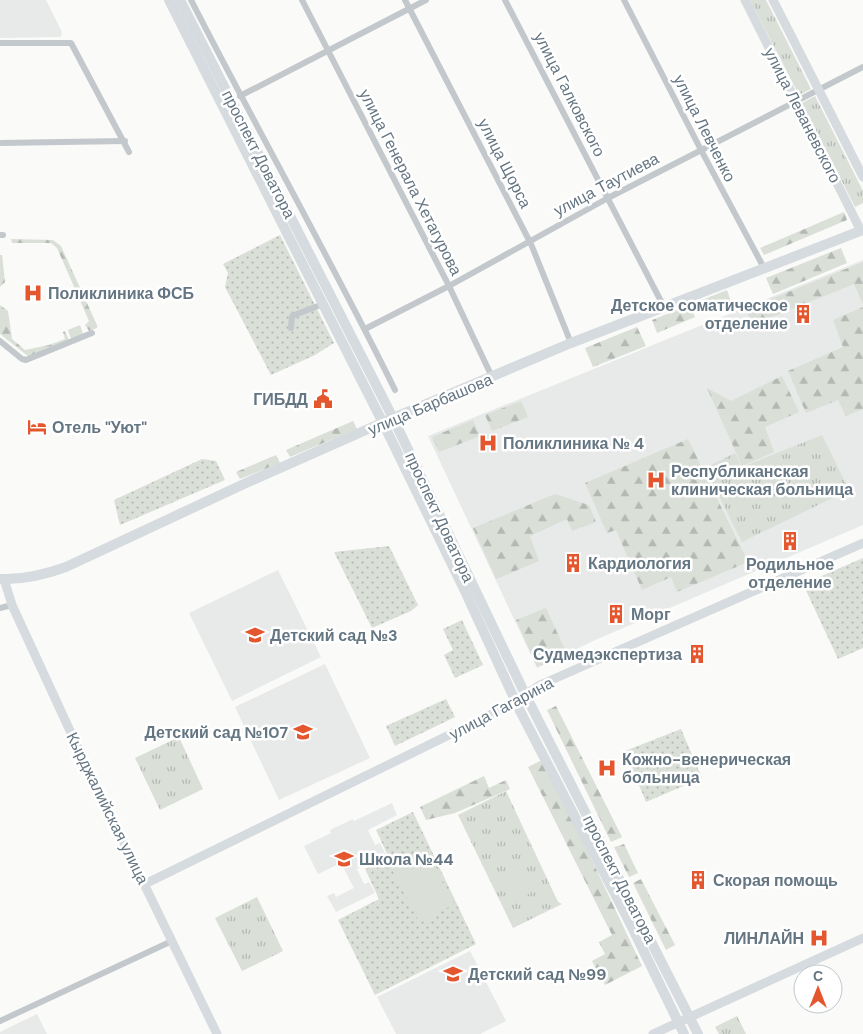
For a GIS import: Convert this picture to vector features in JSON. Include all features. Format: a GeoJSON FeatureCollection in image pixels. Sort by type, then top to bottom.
{"type":"FeatureCollection","features":[{"type":"Feature","properties":{"kind":"main road","name":"проспект Доватора"},"geometry":{"type":"LineString","coordinates":[[169,0],[383,423],[464,589],[515,701],[628,919],[684,1034]]}},
{"type":"Feature","properties":{"kind":"main road","name":"проспект Доватора"},"geometry":{"type":"LineString","coordinates":[[180,0],[393,418],[526,694],[698,1034]]}},
{"type":"Feature","properties":{"kind":"main road","name":"улица Барбашова"},"geometry":{"type":"LineString","coordinates":[[2,579],[18,579],[43,575],[66,567],[246,483],[393,418],[492,378],[571,343],[862,230]]}},
{"type":"Feature","properties":{"kind":"street","name":"проспект Доватора"},"geometry":{"type":"LineString","coordinates":[[191,0],[240,96],[365,329],[395,390]]}},
{"type":"Feature","properties":{"kind":"street","name":"улица Генерала Хетагурова"},"geometry":{"type":"LineString","coordinates":[[302,0],[449,286],[492,378]]}},
{"type":"Feature","properties":{"kind":"street","name":"улица Щорса"},"geometry":{"type":"LineString","coordinates":[[406,0],[529,241],[571,343]]}},
{"type":"Feature","properties":{"kind":"street"},"geometry":{"type":"LineString","coordinates":[[240,96],[426,0]]}},
{"type":"Feature","properties":{"kind":"street","name":"улица Галковского"},"geometry":{"type":"LineString","coordinates":[[506,0],[664,307]]}},
{"type":"Feature","properties":{"kind":"street","name":"улица Левченко"},"geometry":{"type":"LineString","coordinates":[[624,0],[764,268]]}},
{"type":"Feature","properties":{"kind":"street","name":"улица Леваневского"},"geometry":{"type":"LineString","coordinates":[[745,0],[862,230]]}},
{"type":"Feature","properties":{"kind":"street","name":"улица Леваневского"},"geometry":{"type":"LineString","coordinates":[[773,0],[863,177]]}},
{"type":"Feature","properties":{"kind":"street"},"geometry":{"type":"LineString","coordinates":[[0,43],[70,43],[125,141],[129,152]]}},
{"type":"Feature","properties":{"kind":"street","name":"улица Таутиева"},"geometry":{"type":"LineString","coordinates":[[365,329],[449,286],[608,198],[863,67]]}},
{"type":"Feature","properties":{"kind":"street"},"geometry":{"type":"LineString","coordinates":[[0,143],[125,141]]}},
{"type":"Feature","properties":{"kind":"street"},"geometry":{"type":"LineString","coordinates":[[291,328],[292,316],[323,304]]}},
{"type":"Feature","properties":{"kind":"street"},"geometry":{"type":"LineString","coordinates":[[0,341],[22,359],[26,360],[92,333]]}},
{"type":"Feature","properties":{"kind":"street","name":"улица Гагарина"},"geometry":{"type":"LineString","coordinates":[[145,884],[500,710],[540,685],[863,543]]}},
{"type":"Feature","properties":{"kind":"street","name":"Кырджалийская улица"},"geometry":{"type":"LineString","coordinates":[[2,579],[12,605],[217,1034]]}},
{"type":"Feature","properties":{"kind":"street"},"geometry":{"type":"LineString","coordinates":[[0,608],[12,605]]}},
{"type":"Feature","properties":{"kind":"street"},"geometry":{"type":"LineString","coordinates":[[653,1034],[863,938]]}},
{"type":"Feature","properties":{"kind":"street"},"geometry":{"type":"LineString","coordinates":[[0,1021],[172,941]]}},
{"type":"Feature","properties":{"kind":"shaded area"},"geometry":{"type":"Polygon","coordinates":[[[0,0],[46,0],[62,32],[61,37],[0,38],[0,0]]]}},
{"type":"Feature","properties":{"kind":"shaded area","name":"Республиканская клиническая больница"},"geometry":{"type":"Polygon","coordinates":[[[863,260],[863,525],[593,641],[537,668],[428,436],[863,260]]]}},
{"type":"Feature","properties":{"kind":"shaded area","name":"Детский сад №3"},"geometry":{"type":"Polygon","coordinates":[[[278,570],[321,657],[232,701],[189,613],[278,570]]]}},
{"type":"Feature","properties":{"kind":"shaded area","name":"Детский сад №107"},"geometry":{"type":"Polygon","coordinates":[[[325,664],[370,758],[279,800],[235,707],[325,664]]]}},
{"type":"Feature","properties":{"kind":"shaded area","name":"Школа №44"},"geometry":{"type":"Polygon","coordinates":[[[392,803],[397,815],[368,830],[375,845],[380,843],[386,855],[357,869],[364,884],[369,882],[375,893],[336,912],[327,896],[334,893],[336,897],[354,888],[341,863],[318,874],[304,846],[331,833],[330,830],[392,803]]]}},
{"type":"Feature","properties":{"kind":"shaded area","name":"Детский сад №99"},"geometry":{"type":"Polygon","coordinates":[[[470,951],[506,1021],[480,1034],[396,1034],[377,997],[470,951]]]}},
{"type":"Feature","properties":{"kind":"shaded area"},"geometry":{"type":"Polygon","coordinates":[[[37,1014],[47,1034],[0,1034],[0,1032],[37,1014]]]}},
{"type":"Feature","properties":{"kind":"green space"},"geometry":{"type":"Polygon","coordinates":[[[750,0],[766,0],[811,89],[799,95],[750,0]]]}},
{"type":"Feature","properties":{"kind":"green space"},"geometry":{"type":"Polygon","coordinates":[[[815,96],[863,191],[863,203],[855,207],[802,103],[815,96]]]}},
{"type":"Feature","properties":{"kind":"green space"},"geometry":{"type":"Polygon","coordinates":[[[844,212],[847,220],[764,255],[760,248],[844,212]]]}},
{"type":"Feature","properties":{"kind":"green space"},"geometry":{"type":"Polygon","coordinates":[[[280,235],[334,343],[315,355],[271,375],[225,287],[228,273],[223,264],[280,235]]]}},
{"type":"Feature","properties":{"kind":"green space"},"geometry":{"type":"Polygon","coordinates":[[[11,239],[53,240],[61,246],[97,328],[89,331],[85,325],[89,321],[57,248],[51,243],[12,243],[11,239]]]}},
{"type":"Feature","properties":{"kind":"green space"},"geometry":{"type":"Polygon","coordinates":[[[841,248],[847,263],[773,294],[766,278],[841,248]]]}},
{"type":"Feature","properties":{"kind":"green space"},"geometry":{"type":"Polygon","coordinates":[[[0,255],[2,255],[5,282],[0,287],[0,255]]]}},
{"type":"Feature","properties":{"kind":"green space"},"geometry":{"type":"Polygon","coordinates":[[[863,262],[863,304],[854,284],[752,325],[746,309],[863,262]]]}},
{"type":"Feature","properties":{"kind":"green space"},"geometry":{"type":"Polygon","coordinates":[[[727,290],[731,302],[707,311],[702,300],[727,290]]]}},
{"type":"Feature","properties":{"kind":"green space"},"geometry":{"type":"Polygon","coordinates":[[[0,305],[8,311],[12,339],[25,350],[49,345],[65,339],[63,332],[65,331],[69,340],[29,357],[0,334],[0,305]]]}},
{"type":"Feature","properties":{"kind":"green space"},"geometry":{"type":"Polygon","coordinates":[[[690,305],[695,317],[657,333],[652,320],[690,305]]]}},
{"type":"Feature","properties":{"kind":"green space"},"geometry":{"type":"Polygon","coordinates":[[[863,307],[863,409],[846,416],[838,400],[806,413],[788,371],[843,347],[833,320],[863,307]]]}},
{"type":"Feature","properties":{"kind":"green space"},"geometry":{"type":"Polygon","coordinates":[[[80,325],[83,334],[71,339],[68,330],[80,325]]]}},
{"type":"Feature","properties":{"kind":"green space"},"geometry":{"type":"Polygon","coordinates":[[[637,327],[646,346],[593,367],[585,348],[637,327]]]}},
{"type":"Feature","properties":{"kind":"green space"},"geometry":{"type":"Polygon","coordinates":[[[782,376],[799,412],[765,427],[774,452],[742,466],[707,388],[731,401],[782,376]]]}},
{"type":"Feature","properties":{"kind":"green space"},"geometry":{"type":"Polygon","coordinates":[[[521,401],[528,417],[492,431],[485,415],[521,401]]]}},
{"type":"Feature","properties":{"kind":"green space"},"geometry":{"type":"Polygon","coordinates":[[[473,420],[480,436],[439,452],[432,437],[473,420]]]}},
{"type":"Feature","properties":{"kind":"green space"},"geometry":{"type":"Polygon","coordinates":[[[353,421],[357,429],[290,457],[286,450],[353,421]]]}},
{"type":"Feature","properties":{"kind":"green space"},"geometry":{"type":"Polygon","coordinates":[[[822,435],[849,490],[742,542],[705,468],[735,453],[742,467],[822,435]]]}},
{"type":"Feature","properties":{"kind":"green space"},"geometry":{"type":"Polygon","coordinates":[[[688,439],[748,562],[677,592],[671,577],[642,590],[616,530],[607,533],[585,483],[688,439]]]}},
{"type":"Feature","properties":{"kind":"green space"},"geometry":{"type":"Polygon","coordinates":[[[276,455],[280,463],[240,479],[236,472],[276,455]]]}},
{"type":"Feature","properties":{"kind":"green space"},"geometry":{"type":"Polygon","coordinates":[[[202,459],[216,461],[225,480],[120,525],[114,500],[202,459]]]}},
{"type":"Feature","properties":{"kind":"green space"},"geometry":{"type":"Polygon","coordinates":[[[555,494],[589,505],[596,522],[572,531],[567,519],[530,536],[539,561],[496,579],[473,528],[555,494]]]}},
{"type":"Feature","properties":{"kind":"green space"},"geometry":{"type":"Polygon","coordinates":[[[389,546],[418,605],[411,611],[372,628],[334,552],[389,546]]]}},
{"type":"Feature","properties":{"kind":"green space"},"geometry":{"type":"Polygon","coordinates":[[[863,558],[863,648],[838,659],[803,584],[863,558]]]}},
{"type":"Feature","properties":{"kind":"green space"},"geometry":{"type":"Polygon","coordinates":[[[546,608],[567,654],[537,667],[516,620],[546,608]]]}},
{"type":"Feature","properties":{"kind":"green space"},"geometry":{"type":"Polygon","coordinates":[[[462,620],[483,665],[455,678],[444,655],[453,650],[443,629],[462,620]]]}},
{"type":"Feature","properties":{"kind":"green space"},"geometry":{"type":"Polygon","coordinates":[[[446,699],[455,717],[395,746],[386,726],[446,699]]]}},
{"type":"Feature","properties":{"kind":"green space"},"geometry":{"type":"Polygon","coordinates":[[[556,706],[622,837],[611,842],[547,710],[556,706]]]}},
{"type":"Feature","properties":{"kind":"green space"},"geometry":{"type":"Polygon","coordinates":[[[681,729],[702,778],[646,802],[625,751],[681,729]]]}},
{"type":"Feature","properties":{"kind":"green space"},"geometry":{"type":"Polygon","coordinates":[[[179,737],[203,789],[160,810],[135,758],[179,737]]]}},
{"type":"Feature","properties":{"kind":"green space"},"geometry":{"type":"Polygon","coordinates":[[[544,759],[642,966],[605,985],[592,961],[605,954],[599,942],[612,935],[528,767],[544,759]]]}},
{"type":"Feature","properties":{"kind":"green space"},"geometry":{"type":"Polygon","coordinates":[[[484,776],[489,788],[506,780],[510,789],[455,813],[426,820],[420,807],[484,776]]]}},
{"type":"Feature","properties":{"kind":"green space"},"geometry":{"type":"Polygon","coordinates":[[[506,791],[558,902],[562,904],[513,928],[458,815],[506,791]]]}},
{"type":"Feature","properties":{"kind":"green space"},"geometry":{"type":"Polygon","coordinates":[[[413,812],[476,944],[375,995],[338,920],[379,899],[365,869],[389,858],[376,830],[413,812]]]}},
{"type":"Feature","properties":{"kind":"green space"},"geometry":{"type":"Polygon","coordinates":[[[624,844],[638,873],[629,877],[614,847],[624,844]]]}},
{"type":"Feature","properties":{"kind":"green space"},"geometry":{"type":"Polygon","coordinates":[[[424,848],[454,904],[420,923],[390,866],[424,848]]]}},
{"type":"Feature","properties":{"kind":"green space"},"geometry":{"type":"Polygon","coordinates":[[[519,867],[532,892],[519,899],[506,874],[519,867]]]}},
{"type":"Feature","properties":{"kind":"green space"},"geometry":{"type":"Polygon","coordinates":[[[641,879],[675,945],[666,950],[633,883],[641,879]]]}},
{"type":"Feature","properties":{"kind":"green space"},"geometry":{"type":"Polygon","coordinates":[[[257,897],[283,951],[242,971],[215,918],[257,897]]]}},
{"type":"Feature","properties":{"kind":"green space"},"geometry":{"type":"Polygon","coordinates":[[[737,1016],[746,1034],[719,1034],[715,1027],[737,1016]]]}},
{"type":"Feature","properties":{"kind":"place","name":"Поликлиника ФСБ"},"geometry":{"type":"Point","coordinates":[33,293]}},
{"type":"Feature","properties":{"kind":"place","name":"Детское соматическое отделение"},"geometry":{"type":"Point","coordinates":[803,314]}},
{"type":"Feature","properties":{"kind":"place","name":"ГИБДД"},"geometry":{"type":"Point","coordinates":[323,399]}},
{"type":"Feature","properties":{"kind":"place","name":"Отель \"Уют\""},"geometry":{"type":"Point","coordinates":[37,427]}},
{"type":"Feature","properties":{"kind":"place","name":"Поликлиника № 4"},"geometry":{"type":"Point","coordinates":[488,443]}},
{"type":"Feature","properties":{"kind":"place","name":"Республиканская клиническая больница"},"geometry":{"type":"Point","coordinates":[656,480]}},
{"type":"Feature","properties":{"kind":"place","name":"Родильное отделение"},"geometry":{"type":"Point","coordinates":[790,541]}},
{"type":"Feature","properties":{"kind":"place","name":"Кардиология"},"geometry":{"type":"Point","coordinates":[573,563]}},
{"type":"Feature","properties":{"kind":"place","name":"Морг"},"geometry":{"type":"Point","coordinates":[616,614]}},
{"type":"Feature","properties":{"kind":"place","name":"Детский сад №3"},"geometry":{"type":"Point","coordinates":[255,635]}},
{"type":"Feature","properties":{"kind":"place","name":"Судмедэкспертиза"},"geometry":{"type":"Point","coordinates":[697,654]}},
{"type":"Feature","properties":{"kind":"place","name":"Детский сад №107"},"geometry":{"type":"Point","coordinates":[303,732]}},
{"type":"Feature","properties":{"kind":"place","name":"Кожно-венерическая больница"},"geometry":{"type":"Point","coordinates":[607,768]}},
{"type":"Feature","properties":{"kind":"place","name":"Школа №44"},"geometry":{"type":"Point","coordinates":[344,859]}},
{"type":"Feature","properties":{"kind":"place","name":"Скорая помощь"},"geometry":{"type":"Point","coordinates":[698,880]}},
{"type":"Feature","properties":{"kind":"place","name":"ЛИНЛАЙН"},"geometry":{"type":"Point","coordinates":[819,938]}},
{"type":"Feature","properties":{"kind":"place","name":"Детский сад №99"},"geometry":{"type":"Point","coordinates":[453,974]}}]}
